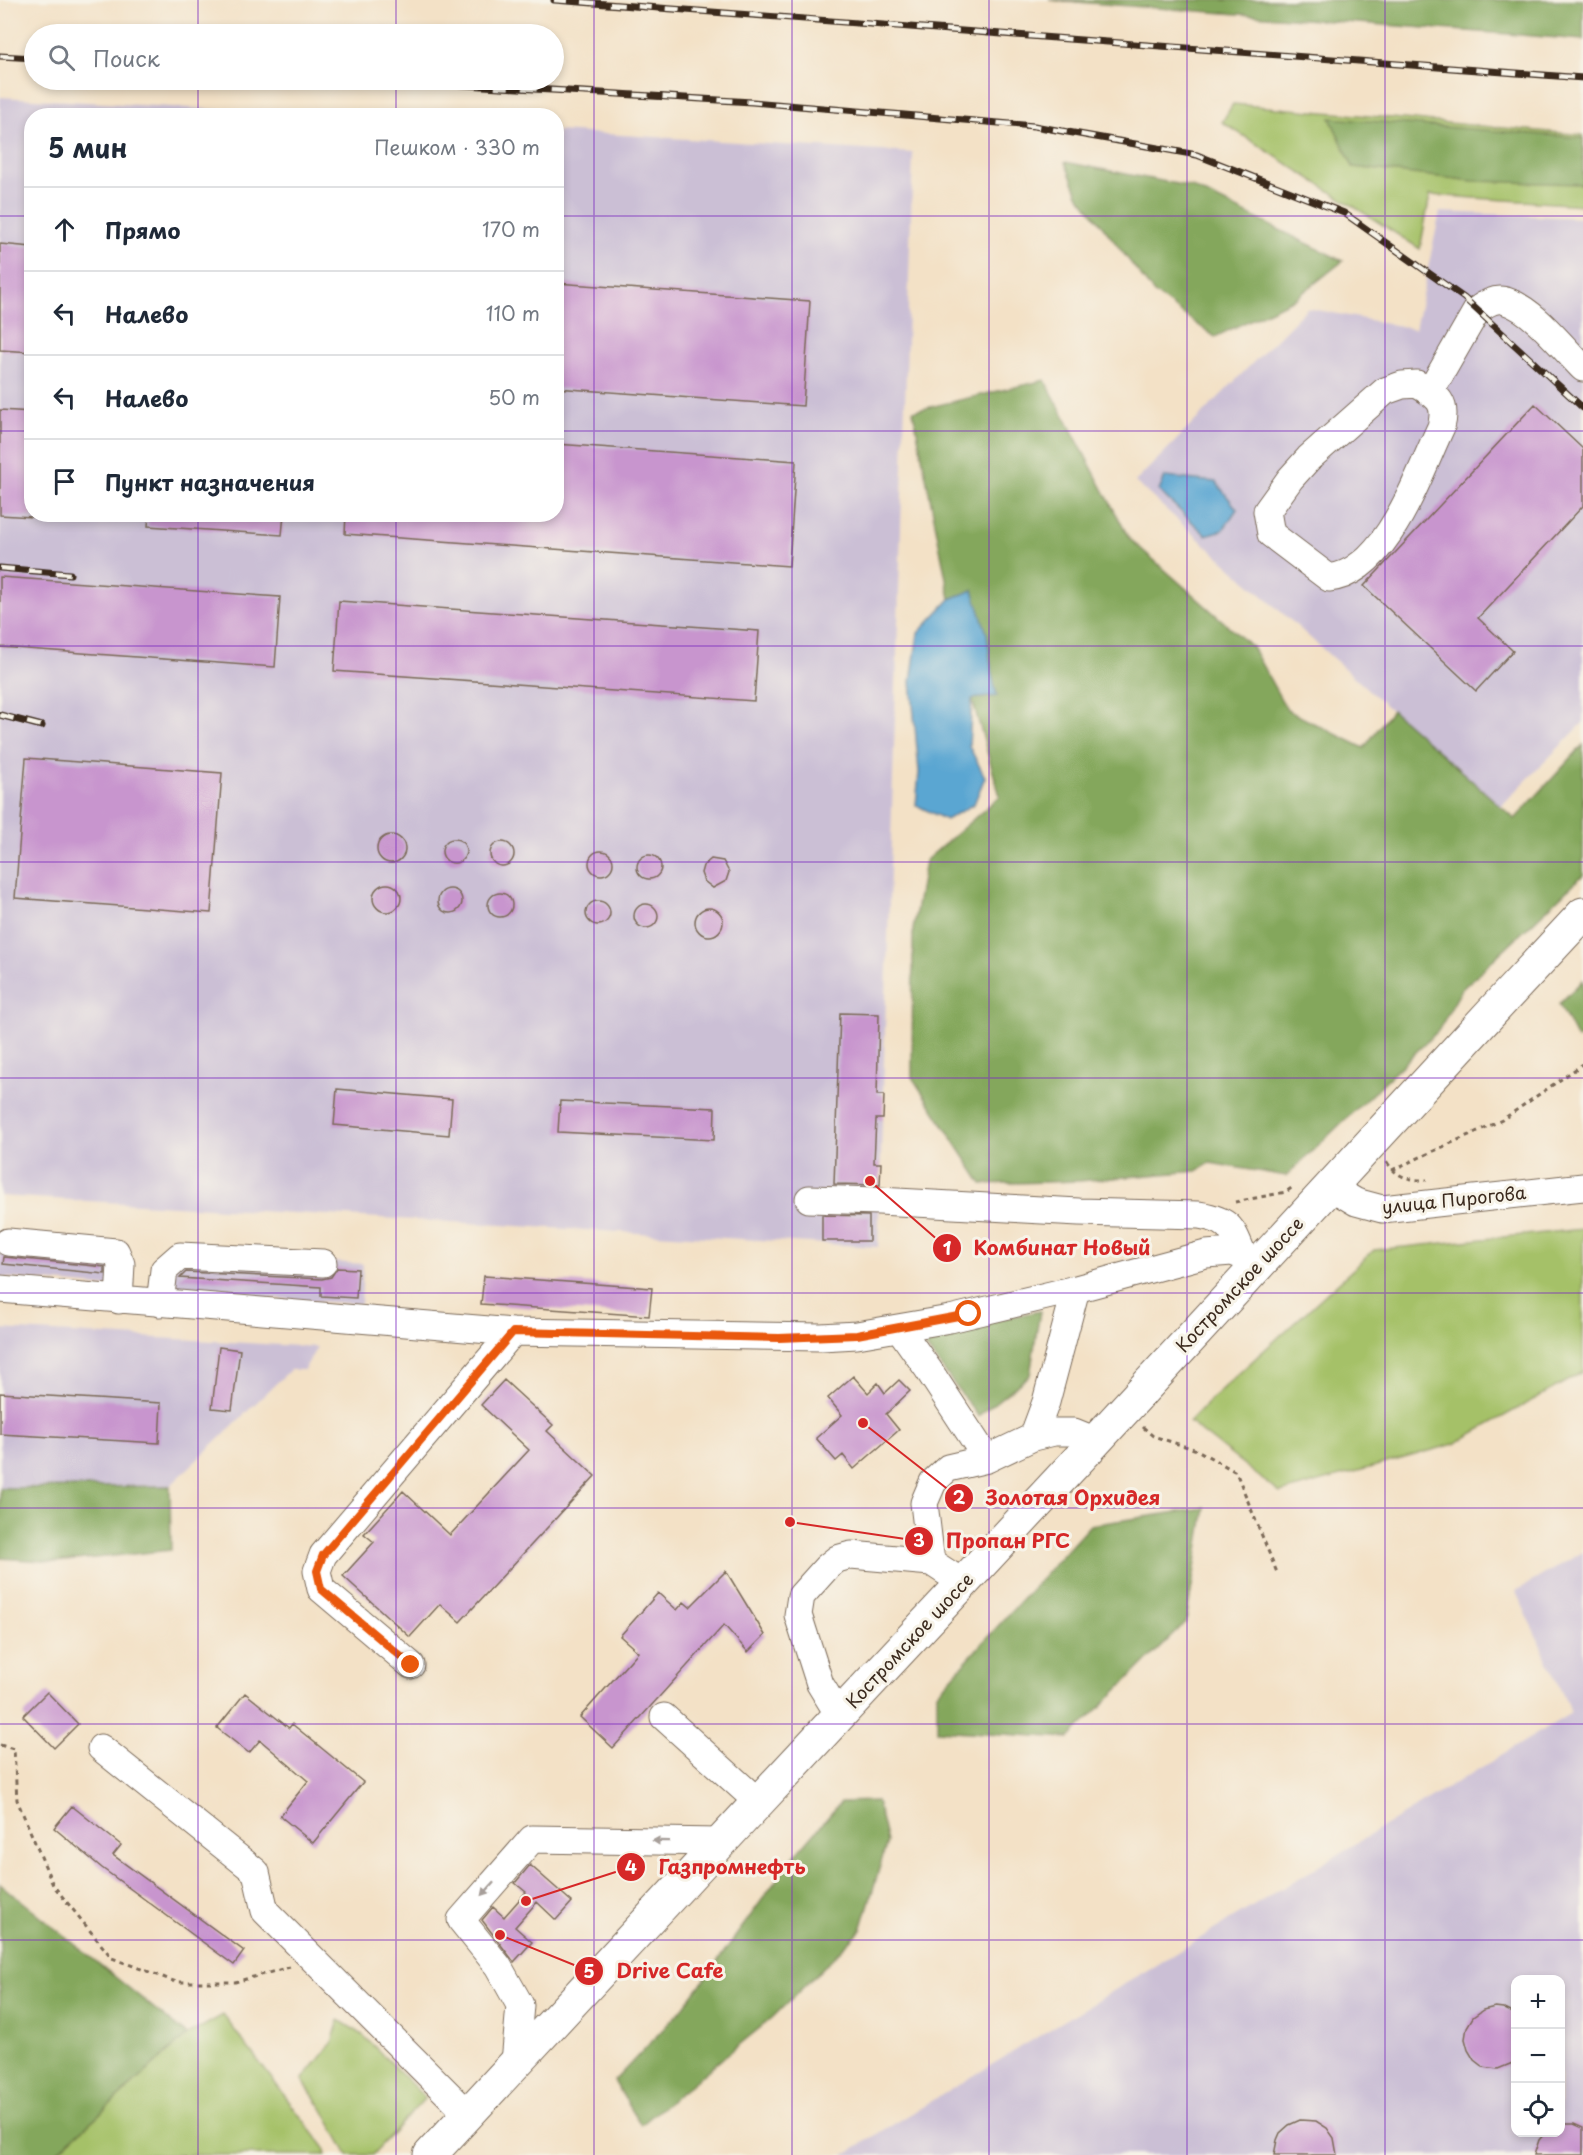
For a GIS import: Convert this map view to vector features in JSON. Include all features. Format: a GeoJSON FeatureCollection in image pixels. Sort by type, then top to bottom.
{"type":"FeatureCollection","features":[{"type":"Feature","properties":{"kind":"highway","name":"Костромское шоссе"},"geometry":{"type":"LineString","coordinates":[[430,2155],[757,1801],[1096,1441],[1251,1258],[1329,1186],[1583,914]]}},
{"type":"Feature","properties":{"kind":"street"},"geometry":{"type":"LineString","coordinates":[[1430,392],[1477,310],[1494,300],[1505,300],[1528,314],[1583,368]]}},
{"type":"Feature","properties":{"kind":"street"},"geometry":{"type":"LineString","coordinates":[[1417,384],[1430,392],[1443,406],[1441,427],[1394,527],[1378,549],[1356,569],[1342,576],[1329,578],[1271,534],[1268,511],[1290,479],[1309,458],[1385,392],[1402,385],[1417,384]]}},
{"type":"Feature","properties":{"kind":"street","name":"улица Пирогова"},"geometry":{"type":"LineString","coordinates":[[1329,1186],[1356,1202],[1382,1209],[1583,1187]]}},
{"type":"Feature","properties":{"kind":"street"},"geometry":{"type":"LineString","coordinates":[[809,1199],[1079,1212],[1199,1215],[1216,1218],[1226,1223],[1251,1258]]}},
{"type":"Feature","properties":{"kind":"street"},"geometry":{"type":"LineString","coordinates":[[8,1242],[116,1252],[122,1264],[119,1300]]}},
{"type":"Feature","properties":{"kind":"street"},"geometry":{"type":"LineString","coordinates":[[0,1289],[513,1332],[779,1338],[857,1335],[960,1317],[1206,1254],[1220,1252],[1251,1258]]}},
{"type":"Feature","properties":{"kind":"street"},"geometry":{"type":"LineString","coordinates":[[160,1303],[164,1269],[180,1256],[323,1263]]}},
{"type":"Feature","properties":{"kind":"street"},"geometry":{"type":"LineString","coordinates":[[1033,1437],[1046,1402],[1076,1289]]}},
{"type":"Feature","properties":{"kind":"street"},"geometry":{"type":"LineString","coordinates":[[899,1328],[987,1459]]}},
{"type":"Feature","properties":{"kind":"street"},"geometry":{"type":"LineString","coordinates":[[411,1665],[321,1589],[317,1571],[323,1555],[513,1332]]}},
{"type":"Feature","properties":{"kind":"street"},"geometry":{"type":"LineString","coordinates":[[931,1562],[924,1503],[933,1482],[948,1468],[987,1459],[1033,1437],[1054,1432],[1074,1432],[1096,1441]]}},
{"type":"Feature","properties":{"kind":"street"},"geometry":{"type":"LineString","coordinates":[[839,1715],[820,1684],[798,1615],[801,1596],[827,1567],[837,1559],[851,1556],[931,1562],[963,1583]]}},
{"type":"Feature","properties":{"kind":"street"},"geometry":{"type":"LineString","coordinates":[[664,1718],[757,1801]]}},
{"type":"Feature","properties":{"kind":"street"},"geometry":{"type":"LineString","coordinates":[[101,1748],[256,1872],[265,1911],[468,2114]]}},
{"type":"Feature","properties":{"kind":"street"},"geometry":{"type":"LineString","coordinates":[[515,2063],[520,2005],[498,1966],[461,1920],[532,1839],[719,1842]]}},
{"type":"Feature","properties":{"kind":"path"},"geometry":{"type":"LineString","coordinates":[[1392,1170],[1502,1120],[1583,1064]]}},
{"type":"Feature","properties":{"kind":"path"},"geometry":{"type":"LineString","coordinates":[[1384,1158],[1394,1173],[1410,1180],[1432,1180]]}},
{"type":"Feature","properties":{"kind":"path"},"geometry":{"type":"LineString","coordinates":[[1228,1202],[1286,1192],[1295,1185]]}},
{"type":"Feature","properties":{"kind":"path"},"geometry":{"type":"LineString","coordinates":[[1124,1409],[1153,1436],[1197,1450],[1236,1472],[1278,1575]]}},
{"type":"Feature","properties":{"kind":"path"},"geometry":{"type":"LineString","coordinates":[[0,1745],[14,1749],[17,1800],[53,1885],[112,1958],[176,1982],[235,1982],[315,1960]]}},
{"type":"Feature","properties":{"kind":"shaded area"},"geometry":{"type":"Polygon","coordinates":[[[0,97],[188,108],[24,108],[24,522],[564,522],[564,131],[913,153],[878,1247],[0,1196],[0,97]]]}},
{"type":"Feature","properties":{"kind":"shaded area"},"geometry":{"type":"Polygon","coordinates":[[[1440,212],[1583,218],[1583,723],[1500,807],[1135,482],[1307,308],[1415,329],[1440,212]]]}},
{"type":"Feature","properties":{"kind":"shaded area"},"geometry":{"type":"Polygon","coordinates":[[[4,1232],[126,1244],[130,1289],[0,1277],[0,1239],[4,1232]]]}},
{"type":"Feature","properties":{"kind":"shaded area"},"geometry":{"type":"Polygon","coordinates":[[[175,1252],[363,1264],[361,1304],[173,1292],[175,1252]]]}},
{"type":"Feature","properties":{"kind":"shaded area"},"geometry":{"type":"Polygon","coordinates":[[[0,1329],[317,1347],[304,1370],[290,1370],[170,1486],[0,1488],[0,1329]]]}},
{"type":"Feature","properties":{"kind":"shaded area"},"geometry":{"type":"Polygon","coordinates":[[[1583,1552],[1583,2155],[843,2155],[1571,1713],[1516,1591],[1583,1552]]]}},
{"type":"Feature","properties":{"kind":"green space"},"geometry":{"type":"Polygon","coordinates":[[[1049,0],[1583,0],[1583,40],[1507,34],[1049,0]]]}},
{"type":"Feature","properties":{"kind":"green space"},"geometry":{"type":"Polygon","coordinates":[[[1233,104],[1583,135],[1583,205],[1430,195],[1420,249],[1222,122],[1233,104]]]}},
{"type":"Feature","properties":{"kind":"green space"},"geometry":{"type":"Polygon","coordinates":[[[1330,118],[1583,138],[1583,184],[1473,181],[1353,167],[1330,118]]]}},
{"type":"Feature","properties":{"kind":"green space"},"geometry":{"type":"Polygon","coordinates":[[[1065,162],[1192,187],[1343,261],[1296,298],[1215,337],[1154,293],[1078,194],[1065,162]]]}},
{"type":"Feature","properties":{"kind":"green space"},"geometry":{"type":"Polygon","coordinates":[[[1045,380],[1129,538],[1252,647],[1287,710],[1364,748],[1392,710],[1515,819],[1583,745],[1583,875],[1462,989],[1438,1031],[1286,1176],[1210,1163],[1197,1171],[1079,1181],[982,1184],[912,1077],[913,929],[925,861],[1000,796],[972,699],[997,696],[973,590],[950,599],[913,411],[1045,380]]]}},
{"type":"Feature","properties":{"kind":"green space"},"geometry":{"type":"Polygon","coordinates":[[[1583,980],[1583,1034],[1577,1039],[1559,1004],[1583,980]]]}},
{"type":"Feature","properties":{"kind":"green space"},"geometry":{"type":"Polygon","coordinates":[[[1583,1229],[1583,1372],[1454,1444],[1280,1493],[1189,1422],[1213,1397],[1374,1250],[1583,1229]]]}},
{"type":"Feature","properties":{"kind":"green space"},"geometry":{"type":"Polygon","coordinates":[[[1040,1311],[1030,1375],[978,1416],[917,1335],[1040,1311]]]}},
{"type":"Feature","properties":{"kind":"green space"},"geometry":{"type":"Polygon","coordinates":[[[170,1486],[171,1550],[56,1562],[0,1558],[0,1488],[170,1486]]]}},
{"type":"Feature","properties":{"kind":"green space"},"geometry":{"type":"Polygon","coordinates":[[[1205,1508],[1186,1622],[1069,1738],[937,1730],[937,1693],[1090,1525],[1205,1508]]]}},
{"type":"Feature","properties":{"kind":"green space"},"geometry":{"type":"Polygon","coordinates":[[[877,1801],[887,1842],[861,1930],[772,2018],[641,2125],[614,2081],[684,2007],[791,1860],[841,1802],[877,1801]]]}},
{"type":"Feature","properties":{"kind":"green space"},"geometry":{"type":"Polygon","coordinates":[[[0,1884],[187,2035],[54,2155],[0,2155],[0,1884]]]}},
{"type":"Feature","properties":{"kind":"green space"},"geometry":{"type":"Polygon","coordinates":[[[223,2015],[324,2147],[326,2155],[54,2155],[187,2035],[223,2015]]]}},
{"type":"Feature","properties":{"kind":"green space"},"geometry":{"type":"Polygon","coordinates":[[[339,2020],[363,2035],[425,2098],[372,2155],[348,2155],[322,2108],[302,2080],[332,2043],[339,2020]]]}},
{"type":"Feature","properties":{"kind":"water"},"geometry":{"type":"Polygon","coordinates":[[[1165,477],[1216,482],[1237,509],[1223,530],[1206,535],[1159,491],[1165,477]]]}},
{"type":"Feature","properties":{"kind":"water"},"geometry":{"type":"Polygon","coordinates":[[[973,590],[987,634],[997,696],[972,699],[969,746],[985,777],[974,804],[946,820],[916,805],[919,772],[911,682],[918,633],[950,599],[973,590]]]}},
{"type":"Feature","properties":{"kind":"building"},"geometry":{"type":"Polygon","coordinates":[[[0,244],[24,246],[24,352],[0,350],[0,244]]]}},
{"type":"Feature","properties":{"kind":"building"},"geometry":{"type":"Polygon","coordinates":[[[564,284],[810,301],[803,406],[564,389],[564,284]]]}},
{"type":"Feature","properties":{"kind":"building"},"geometry":{"type":"Polygon","coordinates":[[[1535,404],[1583,449],[1583,506],[1478,618],[1513,651],[1476,691],[1364,586],[1535,404]]]}},
{"type":"Feature","properties":{"kind":"building"},"geometry":{"type":"Polygon","coordinates":[[[0,410],[24,412],[24,516],[0,515],[0,410]]]}},
{"type":"Feature","properties":{"kind":"building"},"geometry":{"type":"Polygon","coordinates":[[[564,445],[796,461],[789,566],[345,534],[346,522],[564,522],[564,445]]]}},
{"type":"Feature","properties":{"kind":"building"},"geometry":{"type":"Polygon","coordinates":[[[148,522],[283,522],[282,535],[148,526],[148,522]]]}},
{"type":"Feature","properties":{"kind":"building"},"geometry":{"type":"Polygon","coordinates":[[[0,577],[280,597],[275,667],[0,647],[0,577]]]}},
{"type":"Feature","properties":{"kind":"building"},"geometry":{"type":"Polygon","coordinates":[[[339,601],[759,631],[754,701],[334,671],[339,601]]]}},
{"type":"Feature","properties":{"kind":"building"},"geometry":{"type":"Polygon","coordinates":[[[26,758],[222,773],[211,913],[15,898],[26,758]]]}},
{"type":"Feature","properties":{"kind":"building"},"geometry":{"type":"Polygon","coordinates":[[[391,835],[401,839],[405,849],[401,859],[391,863],[381,859],[377,849],[381,839],[391,835]]]}},
{"type":"Feature","properties":{"kind":"building"},"geometry":{"type":"Polygon","coordinates":[[[454,839],[462,843],[466,851],[462,859],[454,863],[446,859],[442,851],[446,843],[454,839]]]}},
{"type":"Feature","properties":{"kind":"building"},"geometry":{"type":"Polygon","coordinates":[[[502,842],[510,846],[514,854],[510,862],[502,866],[494,862],[490,854],[494,846],[502,842]]]}},
{"type":"Feature","properties":{"kind":"building"},"geometry":{"type":"Polygon","coordinates":[[[601,851],[609,855],[613,863],[609,871],[601,875],[593,871],[589,863],[593,855],[601,851]]]}},
{"type":"Feature","properties":{"kind":"building"},"geometry":{"type":"Polygon","coordinates":[[[649,855],[657,859],[661,867],[657,875],[649,879],[641,875],[637,867],[641,859],[649,855]]]}},
{"type":"Feature","properties":{"kind":"building"},"geometry":{"type":"Polygon","coordinates":[[[711,859],[723,861],[729,872],[726,881],[713,888],[704,881],[701,873],[703,866],[711,859]]]}},
{"type":"Feature","properties":{"kind":"building"},"geometry":{"type":"Polygon","coordinates":[[[387,884],[397,888],[401,898],[397,908],[387,912],[377,908],[373,898],[377,888],[387,884]]]}},
{"type":"Feature","properties":{"kind":"building"},"geometry":{"type":"Polygon","coordinates":[[[450,889],[458,893],[462,901],[458,909],[450,913],[442,909],[438,901],[442,893],[450,889]]]}},
{"type":"Feature","properties":{"kind":"building"},"geometry":{"type":"Polygon","coordinates":[[[500,893],[508,897],[512,905],[508,913],[500,917],[492,913],[488,905],[492,897],[500,893]]]}},
{"type":"Feature","properties":{"kind":"building"},"geometry":{"type":"Polygon","coordinates":[[[598,901],[603,902],[609,908],[609,918],[603,924],[598,925],[593,924],[587,918],[586,913],[587,908],[593,902],[598,901]]]}},
{"type":"Feature","properties":{"kind":"building"},"geometry":{"type":"Polygon","coordinates":[[[646,904],[651,905],[657,911],[657,921],[651,927],[646,928],[641,927],[635,921],[634,916],[635,911],[641,905],[646,904]]]}},
{"type":"Feature","properties":{"kind":"building"},"geometry":{"type":"Polygon","coordinates":[[[709,908],[719,912],[723,922],[719,932],[709,936],[699,932],[695,922],[699,912],[709,908]]]}},
{"type":"Feature","properties":{"kind":"building"},"geometry":{"type":"Polygon","coordinates":[[[840,1013],[879,1014],[877,1095],[884,1095],[883,1119],[876,1119],[874,1163],[881,1163],[880,1185],[834,1184],[840,1013]]]}},
{"type":"Feature","properties":{"kind":"building"},"geometry":{"type":"Polygon","coordinates":[[[337,1089],[452,1099],[449,1135],[334,1125],[337,1089]]]}},
{"type":"Feature","properties":{"kind":"building"},"geometry":{"type":"Polygon","coordinates":[[[560,1101],[715,1108],[714,1140],[558,1132],[560,1101]]]}},
{"type":"Feature","properties":{"kind":"building"},"geometry":{"type":"Polygon","coordinates":[[[822,1215],[869,1216],[869,1241],[822,1241],[822,1215]]]}},
{"type":"Feature","properties":{"kind":"building"},"geometry":{"type":"Polygon","coordinates":[[[4,1257],[105,1267],[105,1274],[3,1264],[4,1257]]]}},
{"type":"Feature","properties":{"kind":"building"},"geometry":{"type":"Polygon","coordinates":[[[337,1268],[358,1269],[356,1298],[321,1296],[321,1287],[180,1278],[186,1272],[322,1279],[331,1277],[337,1268]]]}},
{"type":"Feature","properties":{"kind":"building"},"geometry":{"type":"Polygon","coordinates":[[[484,1276],[652,1288],[649,1316],[481,1304],[484,1276]]]}},
{"type":"Feature","properties":{"kind":"building"},"geometry":{"type":"Polygon","coordinates":[[[219,1347],[240,1350],[232,1410],[212,1408],[219,1347]]]}},
{"type":"Feature","properties":{"kind":"building"},"geometry":{"type":"Polygon","coordinates":[[[853,1376],[868,1393],[878,1383],[885,1393],[899,1380],[910,1391],[886,1414],[899,1430],[854,1469],[843,1455],[836,1461],[816,1438],[842,1415],[828,1398],[853,1376]]]}},
{"type":"Feature","properties":{"kind":"building"},"geometry":{"type":"Polygon","coordinates":[[[504,1380],[553,1425],[547,1431],[595,1476],[460,1622],[440,1604],[410,1637],[343,1576],[374,1542],[364,1534],[403,1491],[450,1535],[529,1450],[481,1405],[504,1380]]]}},
{"type":"Feature","properties":{"kind":"building"},"geometry":{"type":"Polygon","coordinates":[[[0,1393],[161,1403],[159,1443],[0,1434],[0,1393]]]}},
{"type":"Feature","properties":{"kind":"building"},"geometry":{"type":"Polygon","coordinates":[[[726,1571],[765,1635],[748,1652],[724,1625],[613,1748],[580,1717],[638,1652],[620,1636],[658,1593],[677,1610],[684,1602],[690,1607],[726,1571]]]}},
{"type":"Feature","properties":{"kind":"building"},"geometry":{"type":"Polygon","coordinates":[[[47,1692],[78,1724],[54,1748],[23,1716],[47,1692]]]}},
{"type":"Feature","properties":{"kind":"building"},"geometry":{"type":"Polygon","coordinates":[[[245,1693],[289,1728],[292,1724],[363,1782],[313,1843],[280,1816],[308,1781],[260,1740],[249,1753],[217,1728],[245,1693]]]}},
{"type":"Feature","properties":{"kind":"building"},"geometry":{"type":"Polygon","coordinates":[[[72,1806],[121,1845],[113,1855],[244,1951],[234,1965],[102,1868],[54,1828],[72,1806]]]}},
{"type":"Feature","properties":{"kind":"building"},"geometry":{"type":"Polygon","coordinates":[[[530,1865],[572,1902],[556,1920],[537,1902],[515,1927],[532,1942],[514,1962],[482,1920],[493,1907],[504,1917],[526,1892],[515,1883],[530,1865]]]}},
{"type":"Feature","properties":{"kind":"building"},"geometry":{"type":"Polygon","coordinates":[[[1495,2007],[1511,2012],[1511,2064],[1498,2069],[1483,2067],[1474,2060],[1465,2039],[1467,2027],[1473,2017],[1483,2010],[1495,2007]]]}},
{"type":"Feature","properties":{"kind":"building"},"geometry":{"type":"Polygon","coordinates":[[[1300,2120],[1316,2121],[1327,2128],[1334,2138],[1337,2155],[1274,2155],[1280,2133],[1289,2125],[1300,2120]]]}},
{"type":"Feature","properties":{"kind":"building"},"geometry":{"type":"Polygon","coordinates":[[[1565,2124],[1574,2124],[1583,2128],[1583,2155],[1534,2155],[1542,2137],[1565,2137],[1565,2124]]]}},
{"type":"Feature","properties":{"kind":"railway"},"geometry":{"type":"LineString","coordinates":[[554,0],[1583,78]]}},
{"type":"Feature","properties":{"kind":"railway"},"geometry":{"type":"LineString","coordinates":[[0,56],[24,57]]}},
{"type":"Feature","properties":{"kind":"railway"},"geometry":{"type":"LineString","coordinates":[[551,90],[752,102],[1034,126],[1197,155],[1344,213],[1464,298],[1583,408]]}},
{"type":"Feature","properties":{"kind":"railway"},"geometry":{"type":"LineString","coordinates":[[0,568],[70,574]]}},
{"type":"Feature","properties":{"kind":"railway"},"geometry":{"type":"LineString","coordinates":[[0,715],[42,726]]}},
{"type":"Feature","properties":{"kind":"place","name":"Комбинат Новый"},"geometry":{"type":"Point","coordinates":[870,1181]}},
{"type":"Feature","properties":{"kind":"place","name":"Золотая Орхидея"},"geometry":{"type":"Point","coordinates":[863,1423]}},
{"type":"Feature","properties":{"kind":"place","name":"Пропан РГС"},"geometry":{"type":"Point","coordinates":[790,1522]}},
{"type":"Feature","properties":{"kind":"place","name":"Газпромнефть"},"geometry":{"type":"Point","coordinates":[526,1901]}},
{"type":"Feature","properties":{"kind":"place","name":"Drive Cafe"},"geometry":{"type":"Point","coordinates":[500,1935]}},
{"type":"Feature","properties":{"kind":"route"},"geometry":{"type":"LineString","coordinates":[[411,1665],[321,1589],[317,1571],[323,1555],[513,1332],[822,1337],[857,1335],[969,1314]]}}]}
